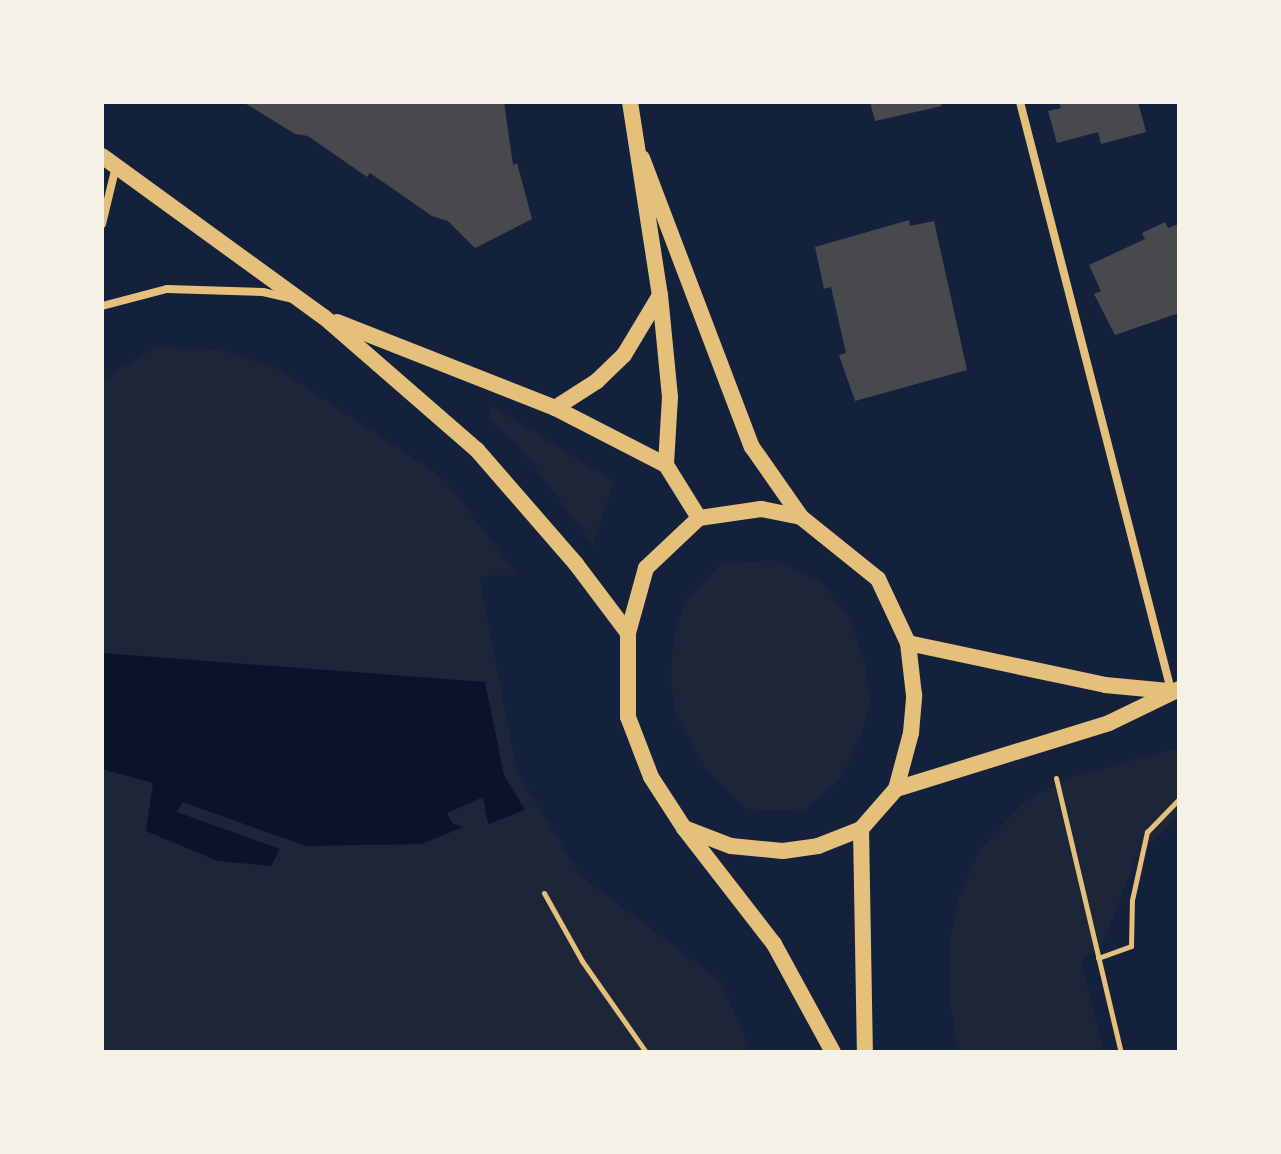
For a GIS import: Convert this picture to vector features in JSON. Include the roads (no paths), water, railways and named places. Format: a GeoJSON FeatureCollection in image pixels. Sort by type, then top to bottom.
{"type":"FeatureCollection","features":[{"type":"Feature","properties":{"kind":"main road"},"geometry":{"type":"LineString","coordinates":[[630,102],[642,158],[660,295],[670,397],[666,465]]}},
{"type":"Feature","properties":{"kind":"main road"},"geometry":{"type":"LineString","coordinates":[[642,158],[752,447],[801,517],[878,579],[908,643],[914,695],[896,789],[861,829],[818,846],[783,851],[731,846],[684,828]]}},
{"type":"Feature","properties":{"kind":"main road"},"geometry":{"type":"LineString","coordinates":[[109,160],[324,317],[477,450],[576,564],[628,633]]}},
{"type":"Feature","properties":{"kind":"main road"},"geometry":{"type":"LineString","coordinates":[[555,408],[597,381],[624,355],[660,295]]}},
{"type":"Feature","properties":{"kind":"main road"},"geometry":{"type":"LineString","coordinates":[[324,317],[555,408],[666,465],[699,518]]}},
{"type":"Feature","properties":{"kind":"main road"},"geometry":{"type":"LineString","coordinates":[[801,517],[761,509],[699,518],[646,568],[628,633],[628,717],[651,777],[684,828],[774,944],[833,1052]]}},
{"type":"Feature","properties":{"kind":"main road"},"geometry":{"type":"LineString","coordinates":[[908,643],[1105,685],[1175,690]]}},
{"type":"Feature","properties":{"kind":"main road"},"geometry":{"type":"LineString","coordinates":[[896,789],[1109,723],[1175,690]]}},
{"type":"Feature","properties":{"kind":"main road"},"geometry":{"type":"LineString","coordinates":[[861,829],[865,1052]]}},
{"type":"Feature","properties":{"kind":"street"},"geometry":{"type":"LineString","coordinates":[[1020,102],[1175,690]]}},
{"type":"Feature","properties":{"kind":"street"},"geometry":{"type":"LineString","coordinates":[[102,224],[109,160]]}},
{"type":"Feature","properties":{"kind":"street"},"geometry":{"type":"LineString","coordinates":[[102,306],[167,289],[263,292],[300,300]]}}]}
